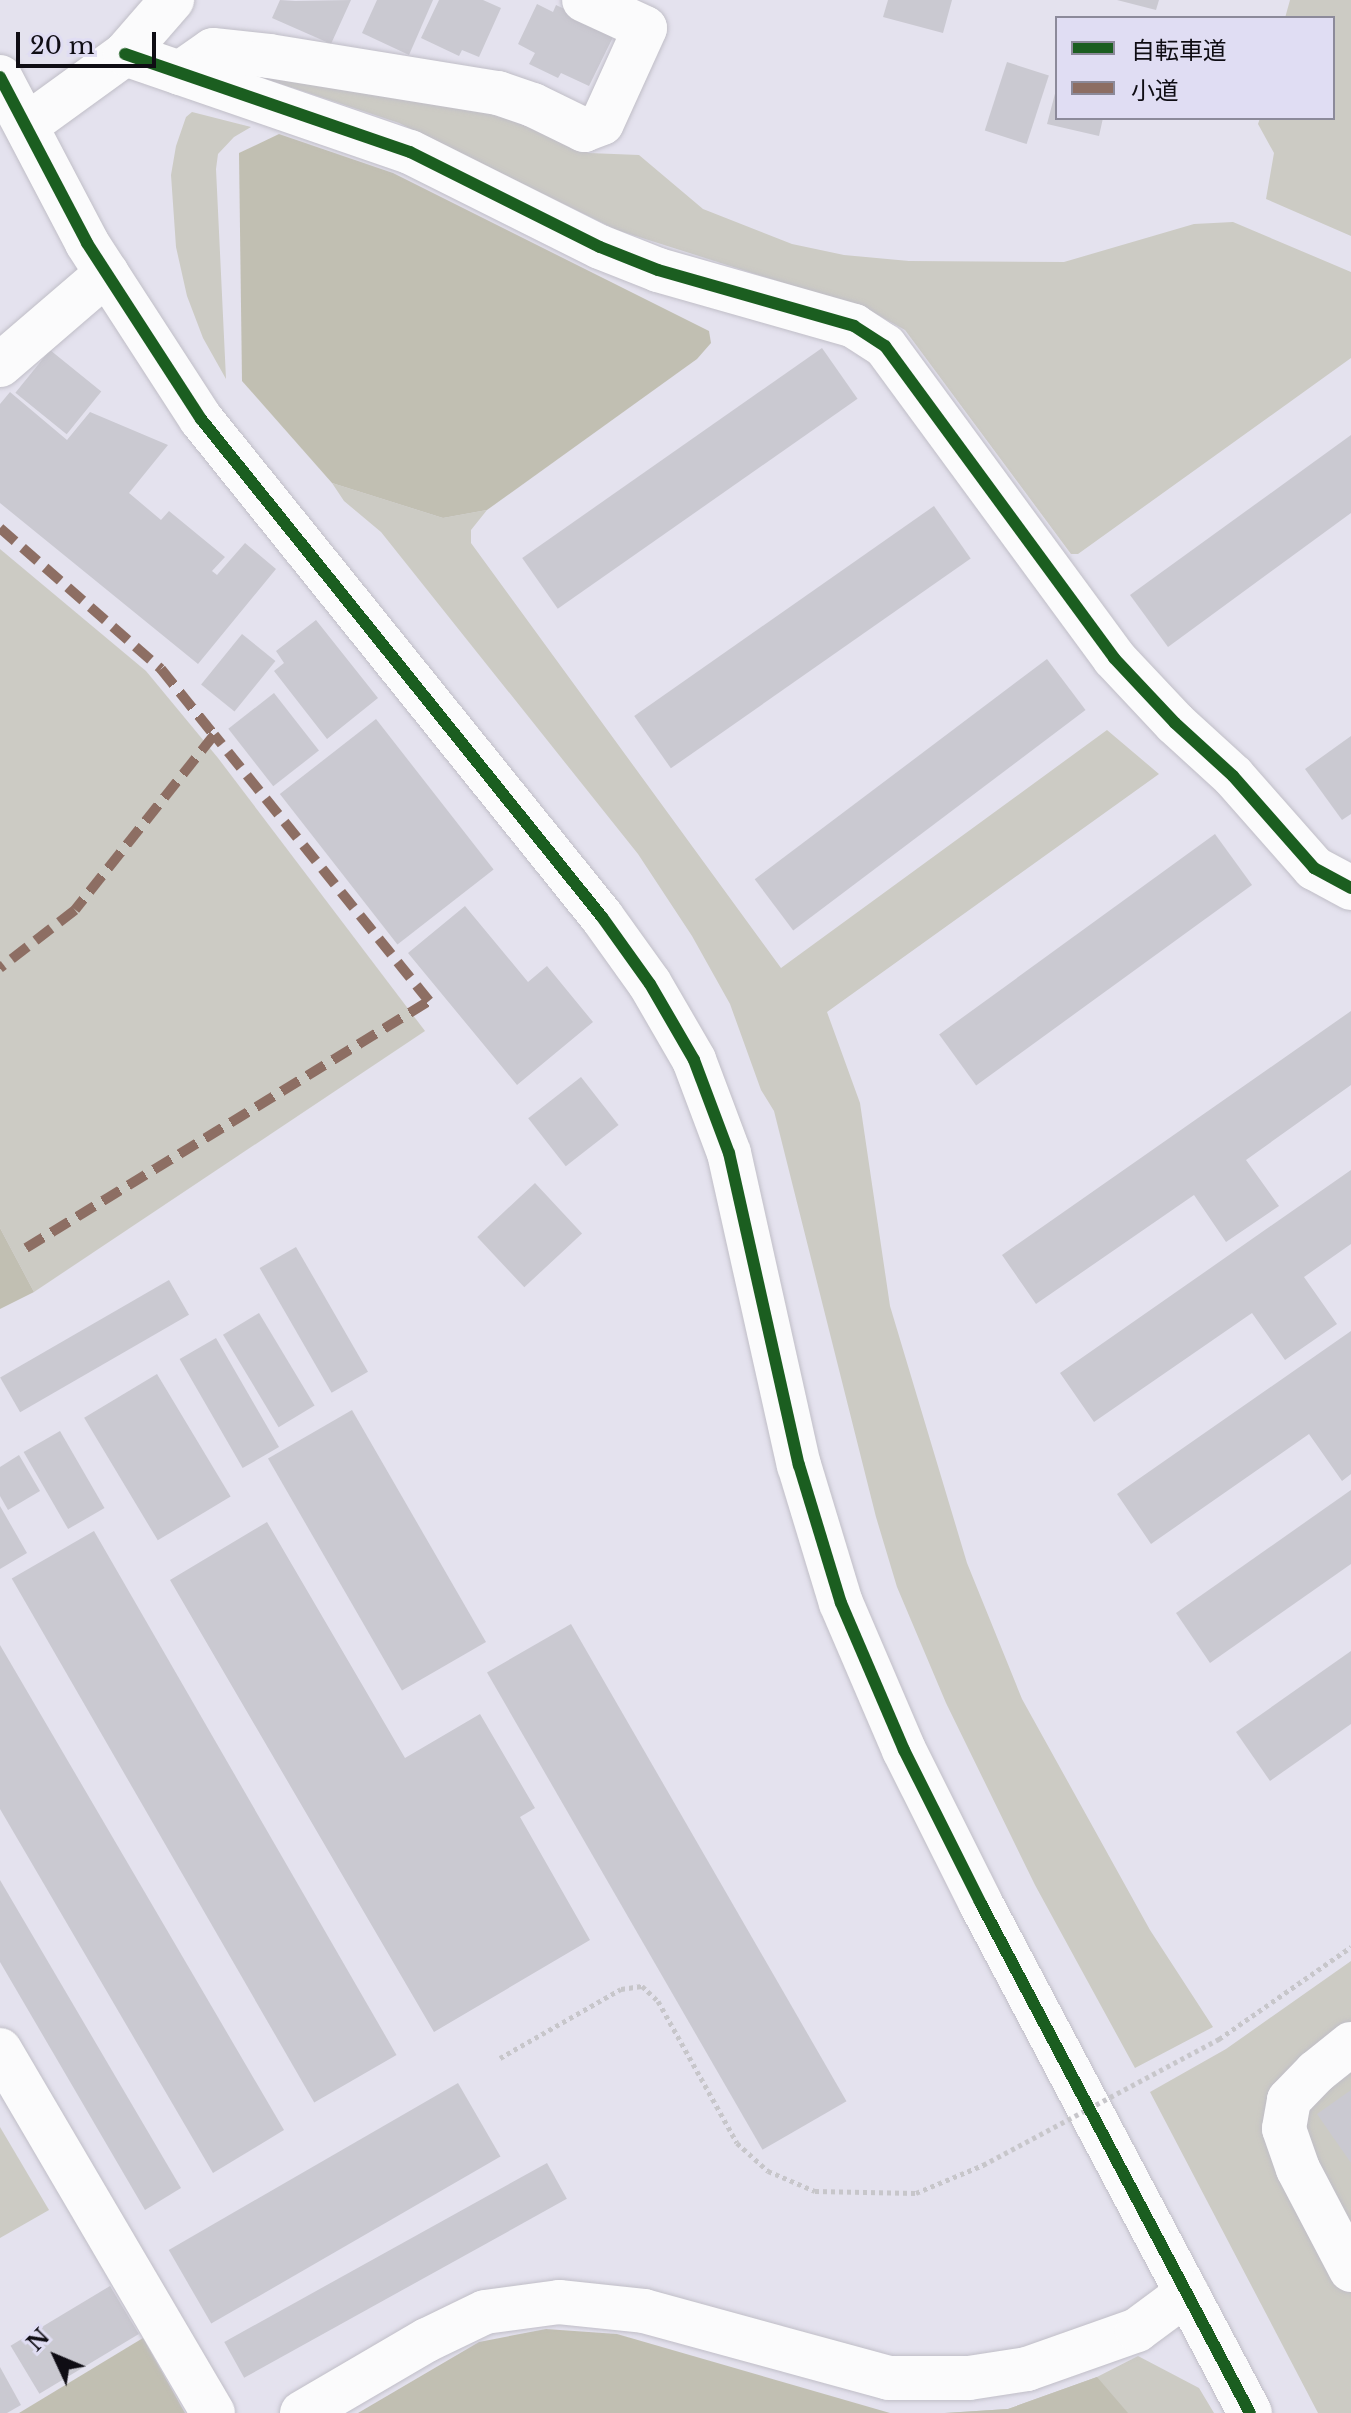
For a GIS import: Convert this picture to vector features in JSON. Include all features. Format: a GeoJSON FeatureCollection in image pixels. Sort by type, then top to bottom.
{"type":"FeatureCollection","features":[{"type":"Feature","properties":{"kind":"street"},"geometry":{"type":"LineString","coordinates":[[27,125],[125,54],[172,0]]}},
{"type":"Feature","properties":{"kind":"street"},"geometry":{"type":"LineString","coordinates":[[180,73],[213,50],[269,56],[498,93],[533,105],[584,130],[602,123],[645,28],[584,0]]}},
{"type":"Feature","properties":{"kind":"street"},"geometry":{"type":"LineString","coordinates":[[125,54],[410,152],[600,247],[658,270],[854,326],[885,346],[1114,658],[1175,723],[1233,776],[1314,868],[1351,888]]}},
{"type":"Feature","properties":{"kind":"street"},"geometry":{"type":"LineString","coordinates":[[0,77],[87,243],[201,419],[602,917],[650,984],[694,1060],[729,1153],[799,1465],[841,1603],[904,1750],[980,1902],[1250,2413]]}},
{"type":"Feature","properties":{"kind":"street"},"geometry":{"type":"LineString","coordinates":[[0,365],[107,273]]}},
{"type":"Feature","properties":{"kind":"street"},"geometry":{"type":"LineString","coordinates":[[1351,2044],[1316,2072],[1289,2100],[1284,2129],[1298,2169],[1351,2270]]}},
{"type":"Feature","properties":{"kind":"street"},"geometry":{"type":"LineString","coordinates":[[0,2050],[213,2413]]}},
{"type":"Feature","properties":{"kind":"street"},"geometry":{"type":"LineString","coordinates":[[302,2413],[427,2340],[485,2312],[559,2302],[644,2311],[889,2378],[969,2378],[1027,2369],[1137,2330],[1187,2293]]}},
{"type":"Feature","properties":{"kind":"path"},"geometry":{"type":"LineString","coordinates":[[500,2058],[621,1989],[642,1986],[658,2001],[737,2143],[768,2171],[815,2191],[916,2193],[983,2165],[1219,2039],[1351,1947]]}},
{"type":"Feature","properties":{"kind":"shaded area"},"geometry":{"type":"Polygon","coordinates":[[[1290,0],[1351,0],[1351,236],[1266,199],[1274,153],[1258,124],[1259,120],[1335,120],[1335,16],[1286,16],[1290,0]]]}},
{"type":"Feature","properties":{"kind":"shaded area"},"geometry":{"type":"Polygon","coordinates":[[[222,64],[495,113],[589,153],[639,155],[703,209],[792,244],[844,255],[909,261],[1064,262],[1194,224],[1233,222],[1351,272],[1351,358],[1078,554],[1071,554],[905,330],[869,310],[617,230],[399,123],[222,64]]]}},
{"type":"Feature","properties":{"kind":"shaded area"},"geometry":{"type":"Polygon","coordinates":[[[192,112],[251,127],[234,137],[218,154],[216,169],[226,379],[203,338],[187,296],[176,247],[171,175],[176,146],[186,117],[192,112]]]}},
{"type":"Feature","properties":{"kind":"shaded area"},"geometry":{"type":"Polygon","coordinates":[[[279,134],[393,173],[709,331],[711,343],[697,359],[487,510],[443,518],[332,483],[242,381],[239,153],[279,134]]]}},
{"type":"Feature","properties":{"kind":"shaded area"},"geometry":{"type":"Polygon","coordinates":[[[332,483],[443,518],[487,510],[471,530],[471,543],[781,968],[1107,730],[1159,774],[827,1012],[860,1103],[890,1306],[967,1563],[1022,1699],[1150,1930],[1213,2027],[1135,2068],[1035,1885],[946,1703],[897,1587],[876,1517],[774,1111],[761,1090],[730,1004],[692,936],[638,854],[381,532],[344,501],[332,483]]]}},
{"type":"Feature","properties":{"kind":"shaded area"},"geometry":{"type":"Polygon","coordinates":[[[0,549],[146,671],[218,758],[425,1031],[34,1292],[0,1228],[0,549]]]}},
{"type":"Feature","properties":{"kind":"shaded area"},"geometry":{"type":"Polygon","coordinates":[[[0,1228],[34,1292],[0,1309],[0,1228]]]}},
{"type":"Feature","properties":{"kind":"shaded area"},"geometry":{"type":"Polygon","coordinates":[[[1351,1961],[1351,2413],[1318,2413],[1150,2092],[1226,2049],[1351,1961]]]}},
{"type":"Feature","properties":{"kind":"shaded area"},"geometry":{"type":"Polygon","coordinates":[[[0,2127],[49,2210],[0,2238],[0,2127]]]}},
{"type":"Feature","properties":{"kind":"shaded area"},"geometry":{"type":"Polygon","coordinates":[[[546,2329],[617,2334],[890,2413],[358,2413],[479,2342],[546,2329]]]}},
{"type":"Feature","properties":{"kind":"shaded area"},"geometry":{"type":"Polygon","coordinates":[[[143,2338],[185,2413],[19,2413],[143,2338]]]}},
{"type":"Feature","properties":{"kind":"shaded area"},"geometry":{"type":"Polygon","coordinates":[[[1138,2356],[1199,2388],[1214,2413],[945,2413],[1008,2409],[1097,2377],[1138,2356]]]}},
{"type":"Feature","properties":{"kind":"shaded area"},"geometry":{"type":"Polygon","coordinates":[[[1097,2377],[1128,2413],[945,2413],[1008,2409],[1097,2377]]]}},
{"type":"Feature","properties":{"kind":"building"},"geometry":{"type":"Polygon","coordinates":[[[280,0],[351,0],[331,44],[272,18],[280,0]]]}},
{"type":"Feature","properties":{"kind":"building"},"geometry":{"type":"Polygon","coordinates":[[[377,0],[433,0],[409,55],[362,33],[377,0]]]}},
{"type":"Feature","properties":{"kind":"building"},"geometry":{"type":"Polygon","coordinates":[[[439,0],[483,0],[501,8],[479,57],[462,50],[459,56],[421,38],[439,0]]]}},
{"type":"Feature","properties":{"kind":"building"},"geometry":{"type":"Polygon","coordinates":[[[888,0],[952,0],[943,33],[883,17],[888,0]]]}},
{"type":"Feature","properties":{"kind":"building"},"geometry":{"type":"Polygon","coordinates":[[[1117,0],[1159,0],[1156,10],[1117,0]]]}},
{"type":"Feature","properties":{"kind":"building"},"geometry":{"type":"Polygon","coordinates":[[[537,4],[553,12],[556,5],[615,33],[589,86],[561,73],[558,78],[529,64],[535,53],[518,44],[537,4]]]}},
{"type":"Feature","properties":{"kind":"building"},"geometry":{"type":"Polygon","coordinates":[[[1007,62],[1049,76],[1027,144],[985,130],[1007,62]]]}},
{"type":"Feature","properties":{"kind":"building"},"geometry":{"type":"Polygon","coordinates":[[[1055,94],[1055,120],[1103,120],[1099,136],[1047,124],[1055,94]]]}},
{"type":"Feature","properties":{"kind":"building"},"geometry":{"type":"Polygon","coordinates":[[[822,348],[858,399],[558,609],[522,558],[822,348]]]}},
{"type":"Feature","properties":{"kind":"building"},"geometry":{"type":"Polygon","coordinates":[[[50,350],[101,392],[67,434],[15,393],[50,350]]]}},
{"type":"Feature","properties":{"kind":"building"},"geometry":{"type":"Polygon","coordinates":[[[10,392],[67,440],[90,412],[168,445],[129,493],[161,520],[169,511],[225,557],[212,571],[217,575],[245,543],[276,569],[198,664],[0,503],[0,404],[10,392]]]}},
{"type":"Feature","properties":{"kind":"building"},"geometry":{"type":"Polygon","coordinates":[[[1351,435],[1351,513],[1168,647],[1130,595],[1351,435]]]}},
{"type":"Feature","properties":{"kind":"building"},"geometry":{"type":"Polygon","coordinates":[[[934,506],[971,558],[671,768],[634,716],[934,506]]]}},
{"type":"Feature","properties":{"kind":"building"},"geometry":{"type":"Polygon","coordinates":[[[316,620],[378,698],[327,739],[274,671],[284,663],[276,651],[316,620]]]}},
{"type":"Feature","properties":{"kind":"building"},"geometry":{"type":"Polygon","coordinates":[[[242,634],[275,661],[235,712],[201,685],[242,634]]]}},
{"type":"Feature","properties":{"kind":"building"},"geometry":{"type":"Polygon","coordinates":[[[1047,659],[1086,710],[793,930],[755,879],[1047,659]]]}},
{"type":"Feature","properties":{"kind":"building"},"geometry":{"type":"Polygon","coordinates":[[[274,693],[319,751],[273,786],[228,729],[274,693]]]}},
{"type":"Feature","properties":{"kind":"building"},"geometry":{"type":"Polygon","coordinates":[[[376,719],[494,870],[397,945],[280,794],[376,719]]]}},
{"type":"Feature","properties":{"kind":"building"},"geometry":{"type":"Polygon","coordinates":[[[1351,736],[1351,814],[1342,820],[1305,769],[1351,736]]]}},
{"type":"Feature","properties":{"kind":"building"},"geometry":{"type":"Polygon","coordinates":[[[1215,834],[1252,885],[976,1085],[939,1034],[1215,834]]]}},
{"type":"Feature","properties":{"kind":"building"},"geometry":{"type":"Polygon","coordinates":[[[465,906],[528,982],[547,966],[593,1022],[517,1085],[408,953],[465,906]]]}},
{"type":"Feature","properties":{"kind":"building"},"geometry":{"type":"Polygon","coordinates":[[[1351,1011],[1351,1085],[1246,1160],[1279,1206],[1226,1242],[1194,1195],[1036,1304],[1002,1255],[1351,1011]]]}},
{"type":"Feature","properties":{"kind":"building"},"geometry":{"type":"Polygon","coordinates":[[[581,1077],[619,1125],[566,1166],[528,1118],[581,1077]]]}},
{"type":"Feature","properties":{"kind":"building"},"geometry":{"type":"Polygon","coordinates":[[[1351,1170],[1351,1244],[1304,1277],[1337,1324],[1285,1360],[1252,1313],[1094,1422],[1060,1373],[1351,1170]]]}},
{"type":"Feature","properties":{"kind":"building"},"geometry":{"type":"Polygon","coordinates":[[[535,1183],[582,1233],[524,1287],[477,1237],[535,1183]]]}},
{"type":"Feature","properties":{"kind":"building"},"geometry":{"type":"Polygon","coordinates":[[[296,1247],[368,1372],[332,1393],[260,1268],[296,1247]]]}},
{"type":"Feature","properties":{"kind":"building"},"geometry":{"type":"Polygon","coordinates":[[[169,1280],[189,1315],[20,1412],[0,1378],[169,1280]]]}},
{"type":"Feature","properties":{"kind":"building"},"geometry":{"type":"Polygon","coordinates":[[[259,1313],[315,1406],[279,1427],[223,1335],[259,1313]]]}},
{"type":"Feature","properties":{"kind":"building"},"geometry":{"type":"Polygon","coordinates":[[[1351,1331],[1351,1474],[1342,1481],[1309,1434],[1151,1544],[1117,1494],[1351,1331]]]}},
{"type":"Feature","properties":{"kind":"building"},"geometry":{"type":"Polygon","coordinates":[[[216,1338],[279,1447],[243,1468],[180,1359],[216,1338]]]}},
{"type":"Feature","properties":{"kind":"building"},"geometry":{"type":"Polygon","coordinates":[[[157,1374],[231,1497],[158,1540],[84,1418],[157,1374]]]}},
{"type":"Feature","properties":{"kind":"building"},"geometry":{"type":"Polygon","coordinates":[[[352,1410],[486,1642],[402,1691],[268,1458],[352,1410]]]}},
{"type":"Feature","properties":{"kind":"building"},"geometry":{"type":"Polygon","coordinates":[[[60,1431],[104,1508],[68,1529],[24,1452],[60,1431]]]}},
{"type":"Feature","properties":{"kind":"building"},"geometry":{"type":"Polygon","coordinates":[[[19,1455],[40,1491],[8,1510],[0,1496],[0,1467],[19,1455]]]}},
{"type":"Feature","properties":{"kind":"building"},"geometry":{"type":"Polygon","coordinates":[[[1351,1490],[1351,1564],[1210,1663],[1176,1613],[1351,1490]]]}},
{"type":"Feature","properties":{"kind":"building"},"geometry":{"type":"Polygon","coordinates":[[[0,1506],[27,1553],[0,1569],[0,1506]]]}},
{"type":"Feature","properties":{"kind":"building"},"geometry":{"type":"Polygon","coordinates":[[[267,1522],[405,1758],[480,1714],[535,1808],[520,1817],[590,1940],[434,2032],[170,1580],[267,1522]]]}},
{"type":"Feature","properties":{"kind":"building"},"geometry":{"type":"Polygon","coordinates":[[[94,1531],[396,2055],[314,2102],[12,1578],[94,1531]]]}},
{"type":"Feature","properties":{"kind":"building"},"geometry":{"type":"Polygon","coordinates":[[[571,1624],[847,2101],[762,2150],[487,1672],[571,1624]]]}},
{"type":"Feature","properties":{"kind":"building"},"geometry":{"type":"Polygon","coordinates":[[[0,1645],[284,2130],[213,2173],[0,1809],[0,1645]]]}},
{"type":"Feature","properties":{"kind":"building"},"geometry":{"type":"Polygon","coordinates":[[[1351,1651],[1351,1724],[1270,1781],[1236,1732],[1351,1651]]]}},
{"type":"Feature","properties":{"kind":"building"},"geometry":{"type":"Polygon","coordinates":[[[0,1880],[181,2188],[145,2210],[0,1962],[0,1880]]]}},
{"type":"Feature","properties":{"kind":"building"},"geometry":{"type":"Polygon","coordinates":[[[458,2083],[500,2157],[211,2324],[169,2250],[458,2083]]]}},
{"type":"Feature","properties":{"kind":"building"},"geometry":{"type":"Polygon","coordinates":[[[1351,2090],[1351,2163],[1317,2114],[1351,2090]]]}},
{"type":"Feature","properties":{"kind":"building"},"geometry":{"type":"Polygon","coordinates":[[[547,2163],[567,2199],[244,2378],[224,2342],[547,2163]]]}},
{"type":"Feature","properties":{"kind":"building"},"geometry":{"type":"Polygon","coordinates":[[[110,2286],[139,2334],[39,2394],[11,2346],[110,2286]]]}},
{"type":"Feature","properties":{"kind":"building"},"geometry":{"type":"Polygon","coordinates":[[[0,2367],[21,2405],[7,2413],[0,2413],[0,2367]]]}},
{"type":"Feature","properties":{"kind":"marked path"},"geometry":{"type":"LineString","coordinates":[[0,528],[161,669],[214,735],[75,910],[0,968]]}},
{"type":"Feature","properties":{"kind":"marked path"},"geometry":{"type":"LineString","coordinates":[[26,1248],[429,1001],[214,735]]}},
{"type":"Feature","properties":{"kind":"cycle path"},"geometry":{"type":"LineString","coordinates":[[125,54],[410,152],[600,247],[658,270],[854,326],[885,346],[1114,658],[1175,723],[1233,776],[1314,868],[1351,888]]}},
{"type":"Feature","properties":{"kind":"cycle path"},"geometry":{"type":"LineString","coordinates":[[0,77],[87,243],[201,419],[602,917],[650,984],[694,1060],[729,1153],[799,1465],[841,1603],[904,1750],[980,1902],[1250,2413]]}}]}
